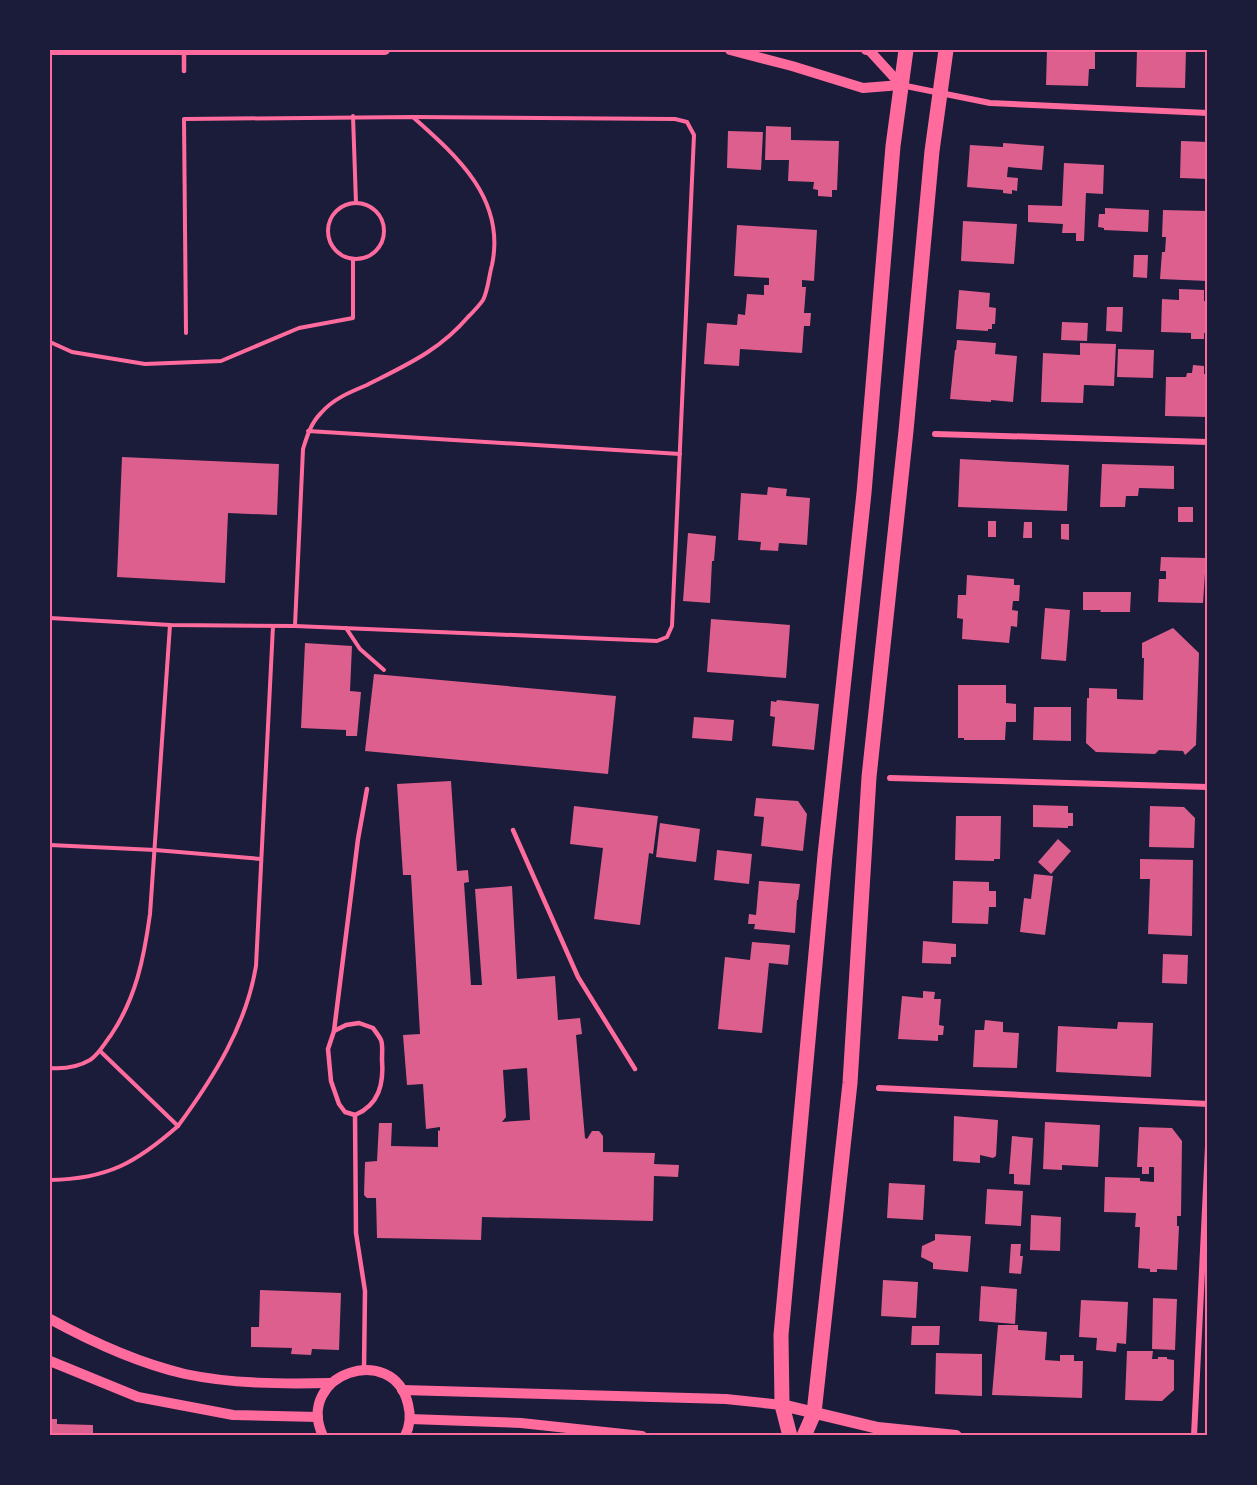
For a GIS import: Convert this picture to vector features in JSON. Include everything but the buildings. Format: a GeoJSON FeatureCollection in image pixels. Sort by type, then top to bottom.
{"type":"FeatureCollection","features":[{"type":"Feature","properties":{"kind":"main road"},"geometry":{"type":"LineString","coordinates":[[790,1436],[782,1406],[780,1350],[783,1312],[825,855],[864,494],[893,146],[906,50]]}},
{"type":"Feature","properties":{"kind":"main road"},"geometry":{"type":"LineString","coordinates":[[804,1436],[814,1413],[850,1083],[868,777],[906,431],[932,151],[946,50]]}},
{"type":"Feature","properties":{"kind":"main road"},"geometry":{"type":"LineString","coordinates":[[782,1406],[878,1428],[956,1436]]}},
{"type":"Feature","properties":{"kind":"street"},"geometry":{"type":"LineString","coordinates":[[50,50],[386,50]]}},
{"type":"Feature","properties":{"kind":"street"},"geometry":{"type":"LineString","coordinates":[[730,50],[863,88],[901,85],[990,104],[1208,113]]}},
{"type":"Feature","properties":{"kind":"street"},"geometry":{"type":"LineString","coordinates":[[866,50],[869,50],[901,85]]}},
{"type":"Feature","properties":{"kind":"street"},"geometry":{"type":"LineString","coordinates":[[934,434],[1208,442]]}},
{"type":"Feature","properties":{"kind":"street"},"geometry":{"type":"LineString","coordinates":[[890,778],[1208,787]]}},
{"type":"Feature","properties":{"kind":"street"},"geometry":{"type":"LineString","coordinates":[[879,1088],[1208,1104]]}},
{"type":"Feature","properties":{"kind":"street"},"geometry":{"type":"LineString","coordinates":[[1194,1436],[1208,1147]]}},
{"type":"Feature","properties":{"kind":"street"},"geometry":{"type":"LineString","coordinates":[[50,1319],[82,1337],[139,1360],[186,1374],[270,1384],[331,1383]]}},
{"type":"Feature","properties":{"kind":"street"},"geometry":{"type":"LineString","coordinates":[[50,1361],[138,1397],[233,1414],[318,1417]]}},
{"type":"Feature","properties":{"kind":"street"},"geometry":{"type":"LineString","coordinates":[[323,1436],[318,1417],[321,1399],[331,1383],[346,1373],[364,1369],[386,1375],[402,1390],[407,1399],[410,1419],[405,1436]]}},
{"type":"Feature","properties":{"kind":"street"},"geometry":{"type":"LineString","coordinates":[[402,1390],[726,1399],[782,1406]]}},
{"type":"Feature","properties":{"kind":"street"},"geometry":{"type":"LineString","coordinates":[[410,1419],[521,1423],[642,1436]]}},
{"type":"Feature","properties":{"kind":"lane"},"geometry":{"type":"LineString","coordinates":[[184,50],[184,71]]}},
{"type":"Feature","properties":{"kind":"lane"},"geometry":{"type":"LineString","coordinates":[[334,1031],[346,1025],[359,1023],[373,1028],[381,1041],[384,1077],[381,1091],[373,1103],[363,1112],[355,1115],[345,1112],[339,1104],[331,1081],[328,1049],[334,1031],[358,839],[367,789]]}},
{"type":"Feature","properties":{"kind":"lane"},"geometry":{"type":"LineString","coordinates":[[513,830],[578,977],[635,1069]]}},
{"type":"Feature","properties":{"kind":"lane"},"geometry":{"type":"LineString","coordinates":[[355,1115],[356,1233],[365,1290],[364,1369]]}},
{"type":"Feature","properties":{"kind":"path"},"geometry":{"type":"LineString","coordinates":[[353,116],[356,202]]}},
{"type":"Feature","properties":{"kind":"path"},"geometry":{"type":"LineString","coordinates":[[50,618],[170,625],[295,626],[657,641],[668,638],[672,626],[694,135],[687,122],[675,118],[353,116],[184,119],[186,333]]}},
{"type":"Feature","properties":{"kind":"path"},"geometry":{"type":"LineString","coordinates":[[295,626],[303,449],[308,431],[320,414],[334,401],[438,348],[484,298],[494,255],[494,233],[490,211],[473,177],[444,144],[413,117]]}},
{"type":"Feature","properties":{"kind":"path"},"geometry":{"type":"LineString","coordinates":[[356,202],[364,204],[379,215],[384,232],[378,249],[371,255],[353,259],[336,252],[330,244],[328,225],[338,209],[356,202]]}},
{"type":"Feature","properties":{"kind":"path"},"geometry":{"type":"LineString","coordinates":[[50,342],[72,352],[145,364],[220,361],[300,328],[353,318],[353,259]]}},
{"type":"Feature","properties":{"kind":"path"},"geometry":{"type":"LineString","coordinates":[[308,431],[680,454]]}},
{"type":"Feature","properties":{"kind":"path"},"geometry":{"type":"LineString","coordinates":[[50,1068],[78,1065],[100,1051],[126,1010],[137,982],[145,952],[150,914],[170,625]]}},
{"type":"Feature","properties":{"kind":"path"},"geometry":{"type":"LineString","coordinates":[[50,1180],[93,1177],[117,1169],[159,1143],[178,1126],[203,1092],[219,1065],[248,1004],[256,966],[273,626]]}},
{"type":"Feature","properties":{"kind":"path"},"geometry":{"type":"LineString","coordinates":[[346,628],[360,649],[384,670]]}},
{"type":"Feature","properties":{"kind":"path"},"geometry":{"type":"LineString","coordinates":[[50,846],[154,850],[261,859]]}},
{"type":"Feature","properties":{"kind":"path"},"geometry":{"type":"LineString","coordinates":[[100,1051],[178,1126]]}}]}
